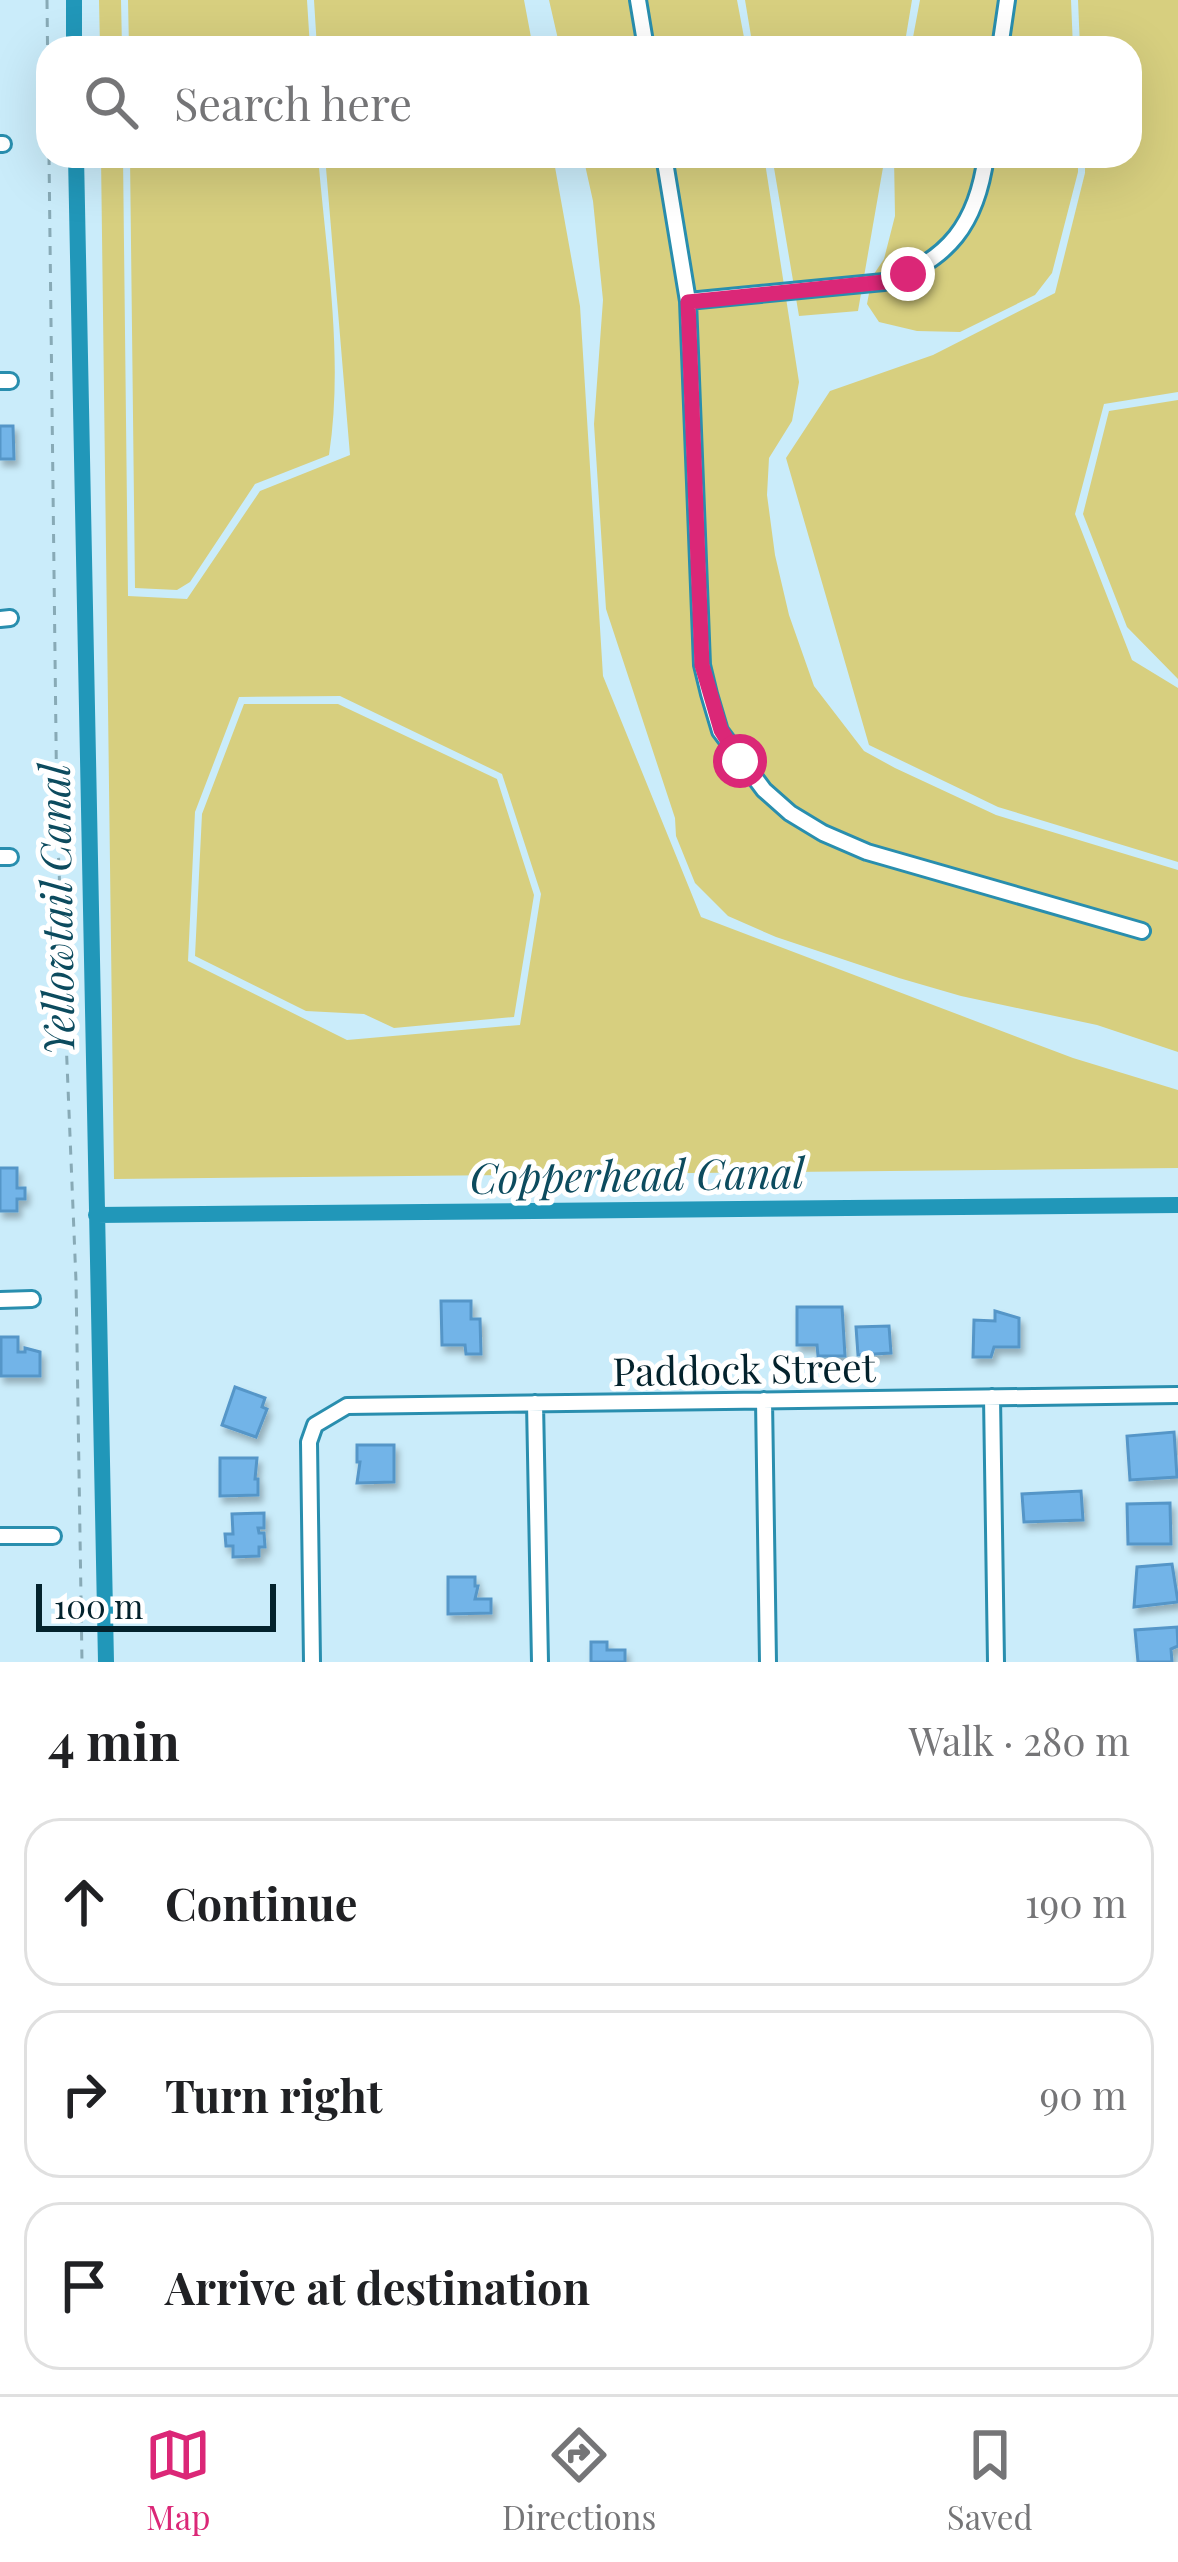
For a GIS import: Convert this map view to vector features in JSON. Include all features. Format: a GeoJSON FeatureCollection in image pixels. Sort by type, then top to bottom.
{"type":"FeatureCollection","features":[{"type":"Feature","properties":{"kind":"street"},"geometry":{"type":"LineString","coordinates":[[638,0],[644,36]]}},
{"type":"Feature","properties":{"kind":"street"},"geometry":{"type":"LineString","coordinates":[[1002,36],[1007,0]]}},
{"type":"Feature","properties":{"kind":"street"},"geometry":{"type":"LineString","coordinates":[[666,168],[688,302],[702,665],[721,730],[740,761],[790,813],[867,852],[1142,932]]}},
{"type":"Feature","properties":{"kind":"street"},"geometry":{"type":"LineString","coordinates":[[688,302],[884,282],[908,274],[931,262],[964,226],[983,168]]}},
{"type":"Feature","properties":{"kind":"street"},"geometry":{"type":"LineString","coordinates":[[0,1300],[32,1299]]}},
{"type":"Feature","properties":{"kind":"street","name":"Paddock Street"},"geometry":{"type":"LineString","coordinates":[[311,1662],[307,1462],[315,1425],[347,1406],[1178,1395]]}},
{"type":"Feature","properties":{"kind":"street"},"geometry":{"type":"LineString","coordinates":[[992,1397],[996,1662]]}},
{"type":"Feature","properties":{"kind":"street"},"geometry":{"type":"LineString","coordinates":[[764,1400],[768,1662]]}},
{"type":"Feature","properties":{"kind":"street"},"geometry":{"type":"LineString","coordinates":[[535,1403],[540,1662]]}},
{"type":"Feature","properties":{"kind":"street"},"geometry":{"type":"LineString","coordinates":[[0,1536],[53,1536]]}},
{"type":"Feature","properties":{"kind":"path"},"geometry":{"type":"LineString","coordinates":[[47,0],[47,36]]}},
{"type":"Feature","properties":{"kind":"path"},"geometry":{"type":"LineString","coordinates":[[49,168],[57,821],[76,1281],[82,1662]]}},
{"type":"Feature","properties":{"kind":"shaded area"},"geometry":{"type":"Polygon","coordinates":[[[99,0],[121,0],[122,36],[100,36],[99,0]]]}},
{"type":"Feature","properties":{"kind":"shaded area"},"geometry":{"type":"Polygon","coordinates":[[[128,0],[307,0],[309,36],[129,36],[128,0]]]}},
{"type":"Feature","properties":{"kind":"shaded area"},"geometry":{"type":"Polygon","coordinates":[[[314,0],[524,0],[531,36],[316,36],[314,0]]]}},
{"type":"Feature","properties":{"kind":"shaded area"},"geometry":{"type":"Polygon","coordinates":[[[549,0],[737,0],[744,36],[557,36],[549,0]]]}},
{"type":"Feature","properties":{"kind":"shaded area"},"geometry":{"type":"Polygon","coordinates":[[[745,0],[912,0],[906,36],[751,36],[745,0]]]}},
{"type":"Feature","properties":{"kind":"shaded area"},"geometry":{"type":"Polygon","coordinates":[[[920,0],[1071,0],[1072,36],[913,36],[920,0]]]}},
{"type":"Feature","properties":{"kind":"shaded area"},"geometry":{"type":"Polygon","coordinates":[[[1078,0],[1178,0],[1178,392],[1104,404],[1075,514],[1132,660],[1178,688],[1178,862],[998,807],[869,745],[786,458],[830,391],[933,355],[1055,293],[1085,168],[1142,168],[1142,36],[1080,36],[1078,0]]]}},
{"type":"Feature","properties":{"kind":"shaded area"},"geometry":{"type":"Polygon","coordinates":[[[101,168],[123,168],[128,596],[187,599],[260,491],[350,455],[326,168],[555,168],[580,306],[603,676],[701,917],[1073,1058],[1178,1090],[1178,1168],[114,1179],[101,168]],[[340,696],[239,697],[195,812],[188,961],[347,1040],[520,1025],[541,894],[502,774],[340,696]]]}},
{"type":"Feature","properties":{"kind":"shaded area"},"geometry":{"type":"Polygon","coordinates":[[[130,168],[319,168],[334,343],[329,455],[255,484],[190,582],[177,590],[135,588],[130,168]]]}},
{"type":"Feature","properties":{"kind":"shaded area"},"geometry":{"type":"Polygon","coordinates":[[[586,168],[766,168],[799,382],[792,421],[769,458],[767,495],[789,615],[814,686],[864,751],[895,768],[996,815],[1178,870],[1178,1052],[1097,1025],[961,996],[776,937],[728,916],[695,883],[606,609],[594,424],[603,300],[586,168]]]}},
{"type":"Feature","properties":{"kind":"shaded area"},"geometry":{"type":"Polygon","coordinates":[[[774,168],[883,168],[858,311],[799,316],[774,168]]]}},
{"type":"Feature","properties":{"kind":"shaded area"},"geometry":{"type":"Polygon","coordinates":[[[894,168],[1078,168],[1052,273],[1035,295],[960,332],[917,331],[879,322],[867,304],[895,216],[894,168]]]}},
{"type":"Feature","properties":{"kind":"shaded area"},"geometry":{"type":"Polygon","coordinates":[[[1178,400],[1178,679],[1127,627],[1083,514],[1109,411],[1178,400]]]}},
{"type":"Feature","properties":{"kind":"shaded area"},"geometry":{"type":"Polygon","coordinates":[[[244,704],[338,704],[497,779],[534,895],[514,1017],[394,1028],[364,1014],[306,1011],[195,956],[202,814],[244,704]]]}},
{"type":"Feature","properties":{"kind":"building"},"geometry":{"type":"Polygon","coordinates":[[[0,426],[13,426],[14,459],[0,459],[0,426]]]}},
{"type":"Feature","properties":{"kind":"building"},"geometry":{"type":"Polygon","coordinates":[[[0,1168],[17,1168],[17,1188],[25,1188],[25,1199],[17,1199],[17,1211],[0,1211],[0,1168]]]}},
{"type":"Feature","properties":{"kind":"building"},"geometry":{"type":"Polygon","coordinates":[[[441,1301],[471,1301],[471,1319],[480,1319],[481,1354],[466,1354],[465,1345],[442,1345],[441,1301]]]}},
{"type":"Feature","properties":{"kind":"building"},"geometry":{"type":"Polygon","coordinates":[[[797,1307],[842,1307],[845,1356],[818,1356],[817,1345],[797,1345],[797,1307]]]}},
{"type":"Feature","properties":{"kind":"building"},"geometry":{"type":"Polygon","coordinates":[[[995,1311],[1019,1318],[1019,1347],[994,1347],[991,1357],[973,1357],[974,1320],[995,1321],[995,1311]]]}},
{"type":"Feature","properties":{"kind":"building"},"geometry":{"type":"Polygon","coordinates":[[[889,1326],[891,1353],[858,1355],[856,1327],[889,1326]]]}},
{"type":"Feature","properties":{"kind":"building"},"geometry":{"type":"Polygon","coordinates":[[[1,1337],[18,1337],[18,1352],[25,1348],[40,1352],[40,1376],[1,1376],[1,1337]]]}},
{"type":"Feature","properties":{"kind":"building"},"geometry":{"type":"Polygon","coordinates":[[[235,1387],[265,1398],[262,1407],[267,1409],[256,1437],[222,1425],[235,1387]]]}},
{"type":"Feature","properties":{"kind":"building"},"geometry":{"type":"Polygon","coordinates":[[[1174,1432],[1177,1477],[1130,1480],[1127,1436],[1174,1432]]]}},
{"type":"Feature","properties":{"kind":"building"},"geometry":{"type":"Polygon","coordinates":[[[357,1445],[394,1445],[394,1482],[357,1483],[357,1445]]]}},
{"type":"Feature","properties":{"kind":"building"},"geometry":{"type":"Polygon","coordinates":[[[220,1458],[257,1458],[258,1495],[220,1496],[220,1458]]]}},
{"type":"Feature","properties":{"kind":"building"},"geometry":{"type":"Polygon","coordinates":[[[1081,1491],[1083,1520],[1024,1522],[1022,1494],[1081,1491]]]}},
{"type":"Feature","properties":{"kind":"building"},"geometry":{"type":"Polygon","coordinates":[[[1170,1503],[1171,1544],[1128,1544],[1127,1504],[1170,1503]]]}},
{"type":"Feature","properties":{"kind":"building"},"geometry":{"type":"Polygon","coordinates":[[[264,1513],[264,1528],[258,1528],[264,1533],[265,1547],[259,1547],[259,1556],[233,1557],[233,1546],[226,1546],[225,1534],[233,1534],[232,1514],[264,1513]]]}},
{"type":"Feature","properties":{"kind":"building"},"geometry":{"type":"Polygon","coordinates":[[[1172,1564],[1178,1602],[1134,1607],[1137,1567],[1172,1564]]]}},
{"type":"Feature","properties":{"kind":"building"},"geometry":{"type":"Polygon","coordinates":[[[448,1577],[475,1577],[475,1599],[491,1599],[491,1613],[448,1614],[448,1577]]]}},
{"type":"Feature","properties":{"kind":"building"},"geometry":{"type":"Polygon","coordinates":[[[1177,1627],[1178,1646],[1171,1649],[1172,1662],[1138,1662],[1135,1630],[1177,1627]]]}},
{"type":"Feature","properties":{"kind":"building"},"geometry":{"type":"Polygon","coordinates":[[[591,1642],[607,1642],[607,1650],[625,1650],[625,1662],[591,1662],[591,1642]]]}},
{"type":"Feature","properties":{"kind":"waterway","name":"Yellowtail Canal"},"geometry":{"type":"LineString","coordinates":[[74,0],[74,36]]}},
{"type":"Feature","properties":{"kind":"waterway","name":"Yellowtail Canal"},"geometry":{"type":"LineString","coordinates":[[76,168],[106,1662]]}},
{"type":"Feature","properties":{"kind":"waterway","name":"Copperhead Canal"},"geometry":{"type":"LineString","coordinates":[[96,1215],[1178,1205]]}},
{"type":"Feature","properties":{"kind":"route"},"geometry":{"type":"LineString","coordinates":[[740,761],[721,730],[702,665],[688,302],[884,282],[908,274]]}}]}
